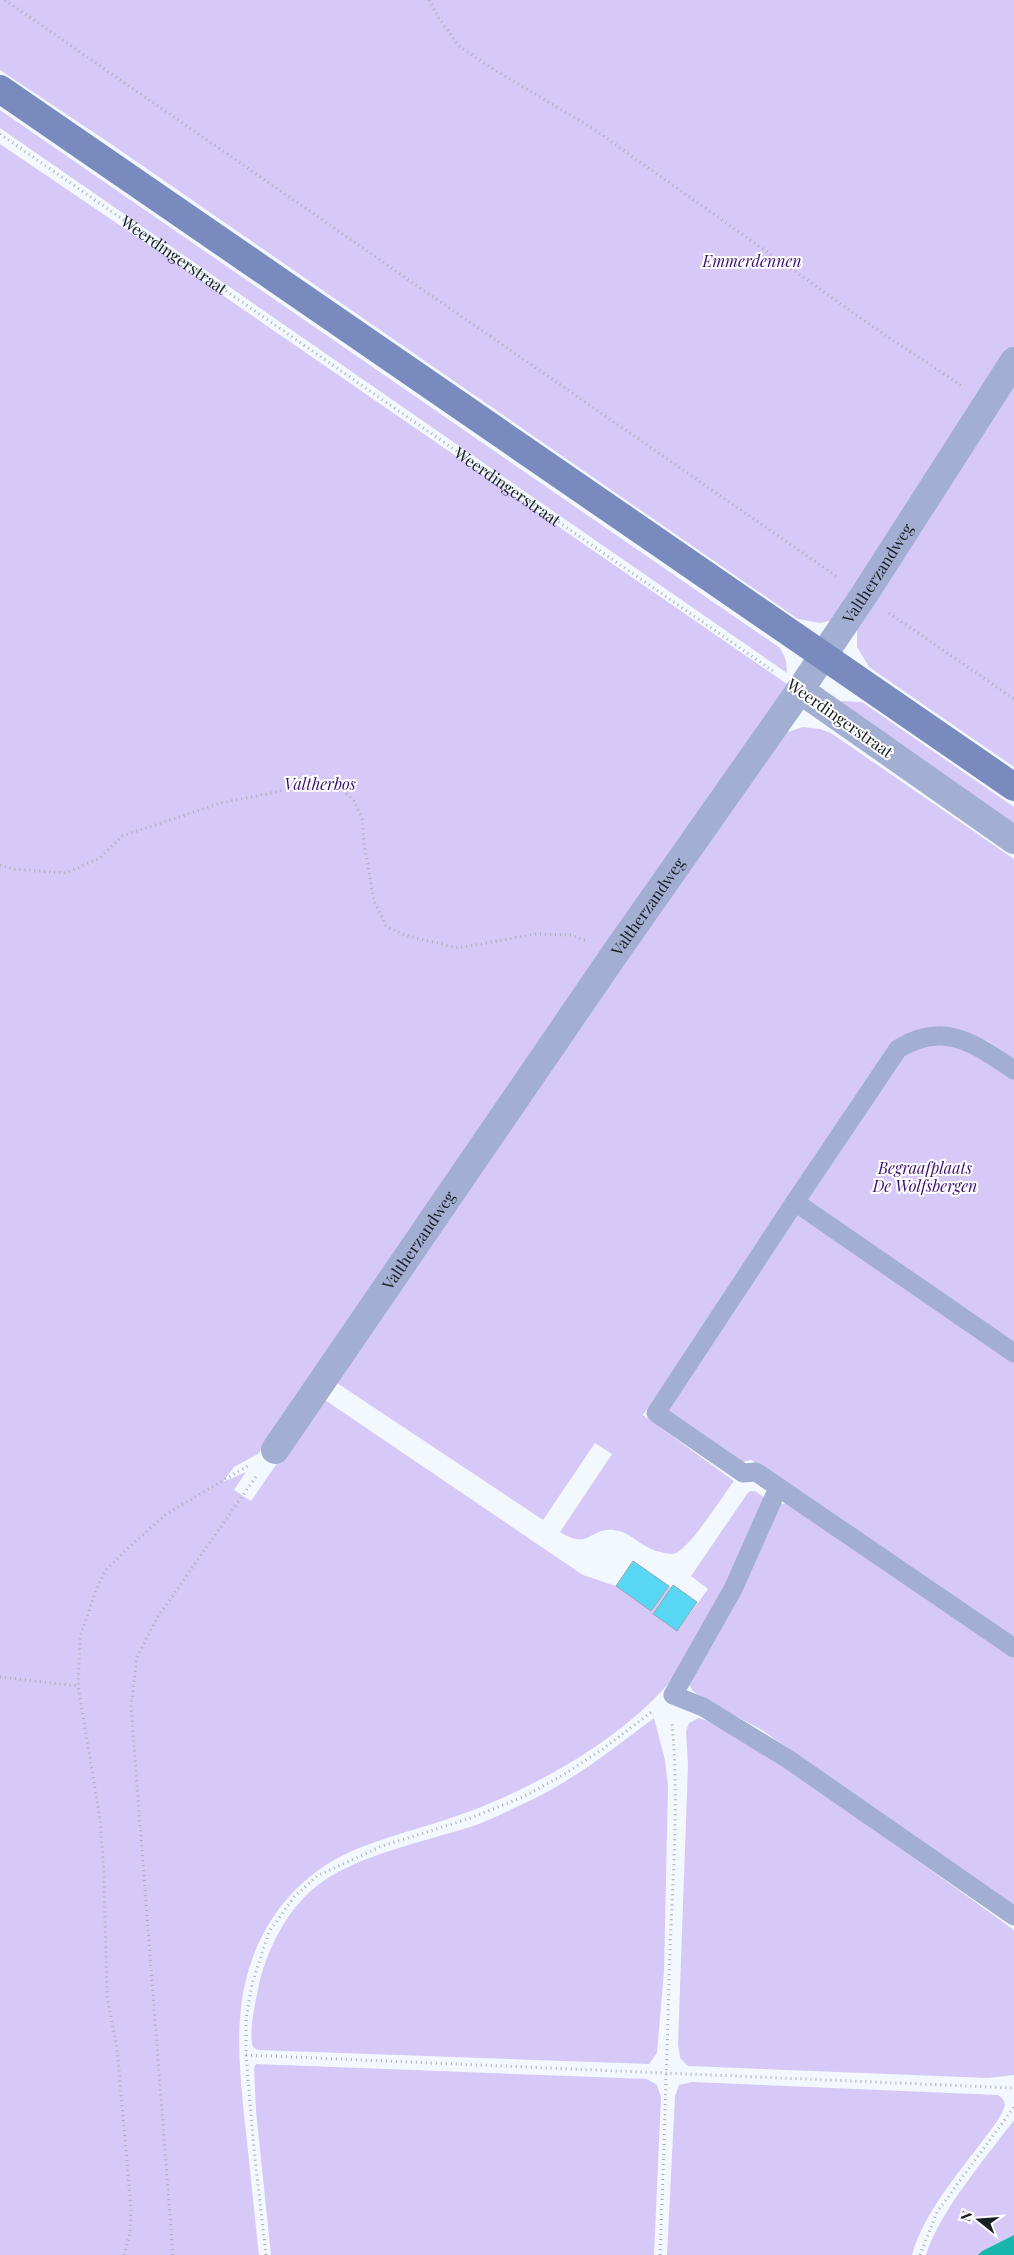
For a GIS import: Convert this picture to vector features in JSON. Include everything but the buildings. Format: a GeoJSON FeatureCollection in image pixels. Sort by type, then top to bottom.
{"type":"FeatureCollection","features":[{"type":"Feature","properties":{"kind":"main road"},"geometry":{"type":"LineString","coordinates":[[0,89],[1014,787]]}},
{"type":"Feature","properties":{"kind":"street","name":"Valtherzandweg"},"geometry":{"type":"LineString","coordinates":[[275,1450],[616,952],[824,656],[1014,361]]}},
{"type":"Feature","properties":{"kind":"street","name":"Weerdingerstraat"},"geometry":{"type":"LineString","coordinates":[[800,690],[1014,840]]}},
{"type":"Feature","properties":{"kind":"lane"},"geometry":{"type":"LineString","coordinates":[[1014,1070],[973,1042],[942,1035],[912,1040],[898,1049],[656,1413],[743,1474],[756,1472],[1014,1648]]}},
{"type":"Feature","properties":{"kind":"lane"},"geometry":{"type":"LineString","coordinates":[[795,1202],[1014,1353]]}},
{"type":"Feature","properties":{"kind":"lane"},"geometry":{"type":"LineString","coordinates":[[778,1488],[733,1589],[673,1695],[703,1706],[788,1759],[1014,1916]]}},
{"type":"Feature","properties":{"kind":"path"},"geometry":{"type":"LineString","coordinates":[[5,0],[1014,699]]}},
{"type":"Feature","properties":{"kind":"path"},"geometry":{"type":"LineString","coordinates":[[429,0],[438,17],[460,47],[592,128],[882,333],[927,361],[986,404]]}},
{"type":"Feature","properties":{"kind":"path","name":"Weerdingerstraat"},"geometry":{"type":"LineString","coordinates":[[0,134],[800,690]]}},
{"type":"Feature","properties":{"kind":"path"},"geometry":{"type":"LineString","coordinates":[[0,866],[12,869],[66,873],[100,858],[122,836],[221,803],[325,782],[340,788],[354,801],[362,819],[374,901],[386,926],[404,935],[458,948],[536,934],[571,934],[616,952]]}},
{"type":"Feature","properties":{"kind":"path"},"geometry":{"type":"LineString","coordinates":[[124,2255],[130,2233],[131,2208],[117,2048],[107,1996],[100,1818],[78,1686],[80,1637],[95,1593],[108,1569],[126,1550],[166,1514],[275,1450]]}},
{"type":"Feature","properties":{"kind":"path"},"geometry":{"type":"LineString","coordinates":[[173,2255],[131,1707],[138,1657],[157,1618],[275,1450]]}},
{"type":"Feature","properties":{"kind":"path"},"geometry":{"type":"LineString","coordinates":[[0,1678],[78,1686]]}},
{"type":"Feature","properties":{"kind":"path"},"geometry":{"type":"LineString","coordinates":[[266,2255],[246,2055],[246,2019],[252,1984],[269,1932],[294,1897],[317,1876],[382,1846],[468,1820],[523,1797],[563,1775],[603,1749],[673,1695]]}},
{"type":"Feature","properties":{"kind":"path"},"geometry":{"type":"LineString","coordinates":[[660,2255],[668,2072],[675,1812],[676,1762],[672,1718],[673,1695]]}},
{"type":"Feature","properties":{"kind":"path"},"geometry":{"type":"LineString","coordinates":[[246,2055],[1014,2088]]}},
{"type":"Feature","properties":{"kind":"path"},"geometry":{"type":"LineString","coordinates":[[920,2255],[937,2212],[1014,2107]]}},
{"type":"Feature","properties":{"kind":"green space","name":"Emmerdennen"},"geometry":{"type":"Polygon","coordinates":[[[0,0],[1014,0],[1014,767],[869,667],[857,647],[857,628],[833,620],[820,623],[798,619],[111,144],[0,70],[0,0]]]}},
{"type":"Feature","properties":{"kind":"green space"},"geometry":{"type":"Polygon","coordinates":[[[0,110],[780,648],[786,660],[787,673],[0,128],[0,110]]]}},
{"type":"Feature","properties":{"kind":"green space","name":"Valtherbos"},"geometry":{"type":"Polygon","coordinates":[[[0,144],[787,684],[785,696],[258,1454],[234,1467],[223,1482],[246,1472],[234,1490],[251,1501],[322,1398],[583,1575],[616,1586],[651,1611],[669,1586],[671,1588],[653,1614],[677,1631],[708,1589],[691,1576],[747,1494],[750,1491],[755,1491],[765,1498],[742,1556],[673,1678],[633,1719],[557,1771],[502,1798],[462,1814],[359,1848],[336,1859],[296,1889],[266,1928],[255,1951],[247,1975],[239,2031],[245,2124],[259,2255],[0,2255],[0,144]]]}},
{"type":"Feature","properties":{"kind":"green space"},"geometry":{"type":"Polygon","coordinates":[[[842,701],[862,702],[1014,807],[1014,828],[838,704],[842,701]]]}},
{"type":"Feature","properties":{"kind":"green space"},"geometry":{"type":"Polygon","coordinates":[[[803,727],[820,729],[831,733],[1014,859],[1014,1059],[988,1041],[958,1029],[913,1033],[770,1227],[643,1415],[734,1481],[688,1543],[680,1551],[673,1554],[653,1550],[629,1535],[614,1530],[606,1530],[584,1539],[577,1539],[560,1532],[612,1454],[595,1443],[543,1520],[337,1383],[336,1370],[785,733],[803,727]]]}},
{"type":"Feature","properties":{"kind":"green space","name":"Begraafplaats De Wolfsbergen"},"geometry":{"type":"Polygon","coordinates":[[[921,1045],[956,1045],[1014,1077],[1014,1346],[804,1198],[901,1057],[921,1045]]]}},
{"type":"Feature","properties":{"kind":"green space"},"geometry":{"type":"Polygon","coordinates":[[[796,1214],[1014,1362],[1014,1642],[751,1460],[738,1463],[667,1413],[796,1214]]]}},
{"type":"Feature","properties":{"kind":"green space"},"geometry":{"type":"Polygon","coordinates":[[[786,1503],[828,1529],[1014,1658],[1014,1909],[762,1730],[702,1698],[692,1690],[688,1682],[779,1505],[786,1503]]]}},
{"type":"Feature","properties":{"kind":"green space"},"geometry":{"type":"Polygon","coordinates":[[[654,1718],[665,1760],[668,1786],[664,1971],[657,2053],[649,2064],[258,2050],[253,2047],[251,2033],[253,2016],[263,1970],[281,1929],[307,1894],[318,1885],[352,1865],[391,1850],[477,1825],[543,1794],[592,1764],[654,1718]]]}},
{"type":"Feature","properties":{"kind":"green space"},"geometry":{"type":"Polygon","coordinates":[[[699,1718],[713,1723],[758,1748],[1014,1930],[1014,2075],[988,2078],[688,2066],[680,2058],[678,2044],[688,1765],[686,1731],[689,1723],[699,1718]]]}},
{"type":"Feature","properties":{"kind":"green space"},"geometry":{"type":"Polygon","coordinates":[[[256,2064],[647,2079],[657,2085],[661,2097],[654,2255],[271,2255],[256,2111],[254,2068],[256,2064]]]}},
{"type":"Feature","properties":{"kind":"green space"},"geometry":{"type":"Polygon","coordinates":[[[692,2082],[998,2095],[1003,2099],[1005,2105],[1001,2115],[932,2210],[917,2240],[912,2255],[667,2255],[675,2096],[679,2085],[692,2082]]]}},
{"type":"Feature","properties":{"kind":"green space"},"geometry":{"type":"Polygon","coordinates":[[[1014,2120],[1014,2235],[982,2251],[978,2255],[926,2255],[942,2220],[953,2203],[1014,2120]]]}},
{"type":"Feature","properties":{"kind":"shaded area"},"geometry":{"type":"Polygon","coordinates":[[[1014,2235],[1014,2255],[978,2255],[982,2251],[1014,2235]]]}}]}
